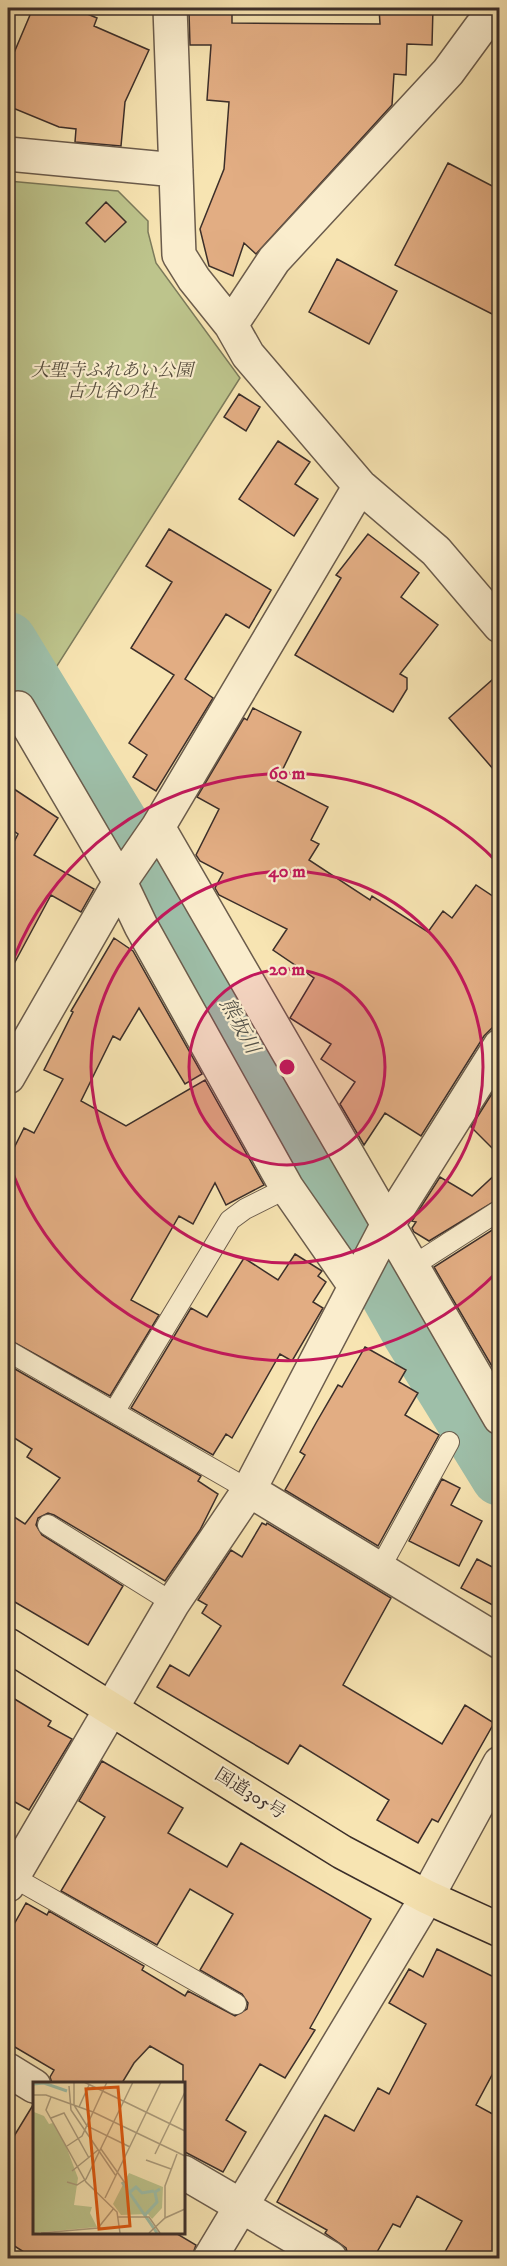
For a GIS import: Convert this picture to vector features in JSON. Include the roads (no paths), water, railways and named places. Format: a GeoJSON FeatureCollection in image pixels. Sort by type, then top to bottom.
{"type":"FeatureCollection","features":[{"type":"Feature","properties":{"kind":"highway","name":"国道305号"},"geometry":{"type":"LineString","coordinates":[[8,1645],[342,1852],[427,1897],[500,1930]]}},
{"type":"Feature","properties":{"kind":"street"},"geometry":{"type":"LineString","coordinates":[[170,8],[179,255],[194,279],[231,325],[248,355],[360,486],[436,551],[500,626]]}},
{"type":"Feature","properties":{"kind":"street"},"geometry":{"type":"LineString","coordinates":[[231,325],[274,260],[448,72],[486,17]]}},
{"type":"Feature","properties":{"kind":"street"},"geometry":{"type":"LineString","coordinates":[[8,154],[176,170]]}},
{"type":"Feature","properties":{"kind":"street"},"geometry":{"type":"LineString","coordinates":[[8,1077],[120,882],[154,833],[360,486]]}},
{"type":"Feature","properties":{"kind":"street"},"geometry":{"type":"LineString","coordinates":[[18,708],[120,882],[141,926],[287,1188],[355,1286]]}},
{"type":"Feature","properties":{"kind":"street"},"geometry":{"type":"LineString","coordinates":[[154,833],[384,1234],[411,1267],[500,1418]]}},
{"type":"Feature","properties":{"kind":"street"},"geometry":{"type":"LineString","coordinates":[[10,1881],[113,1709],[173,1603],[249,1490],[384,1234],[500,1046]]}},
{"type":"Feature","properties":{"kind":"street"},"geometry":{"type":"LineString","coordinates":[[249,1490],[500,1642]]}},
{"type":"Feature","properties":{"kind":"street"},"geometry":{"type":"LineString","coordinates":[[210,2259],[427,1897],[500,1763]]}},
{"type":"Feature","properties":{"kind":"street"},"geometry":{"type":"LineString","coordinates":[[8,2070],[33,2085]]}},
{"type":"Feature","properties":{"kind":"street"},"geometry":{"type":"LineString","coordinates":[[184,2173],[330,2259]]}},
{"type":"Feature","properties":{"kind":"lane"},"geometry":{"type":"LineString","coordinates":[[114,1412],[230,1220],[245,1209],[287,1188]]}},
{"type":"Feature","properties":{"kind":"lane"},"geometry":{"type":"LineString","coordinates":[[411,1267],[500,1210]]}},
{"type":"Feature","properties":{"kind":"lane"},"geometry":{"type":"LineString","coordinates":[[8,1351],[249,1490]]}},
{"type":"Feature","properties":{"kind":"lane"},"geometry":{"type":"LineString","coordinates":[[380,1568],[449,1442]]}},
{"type":"Feature","properties":{"kind":"lane"},"geometry":{"type":"LineString","coordinates":[[48,1525],[173,1603]]}},
{"type":"Feature","properties":{"kind":"lane"},"geometry":{"type":"LineString","coordinates":[[10,1881],[236,2004]]}},
{"type":"Feature","properties":{"kind":"waterway","name":"熊坂川"},"geometry":{"type":"LineString","coordinates":[[8,641],[182,926],[411,1333],[500,1477]]}},
{"type":"Feature","properties":{"kind":"park label","name":"大聖寺ふれあい公園 古九谷の社"},"geometry":{"type":"Point","coordinates":[112,382]}}]}
